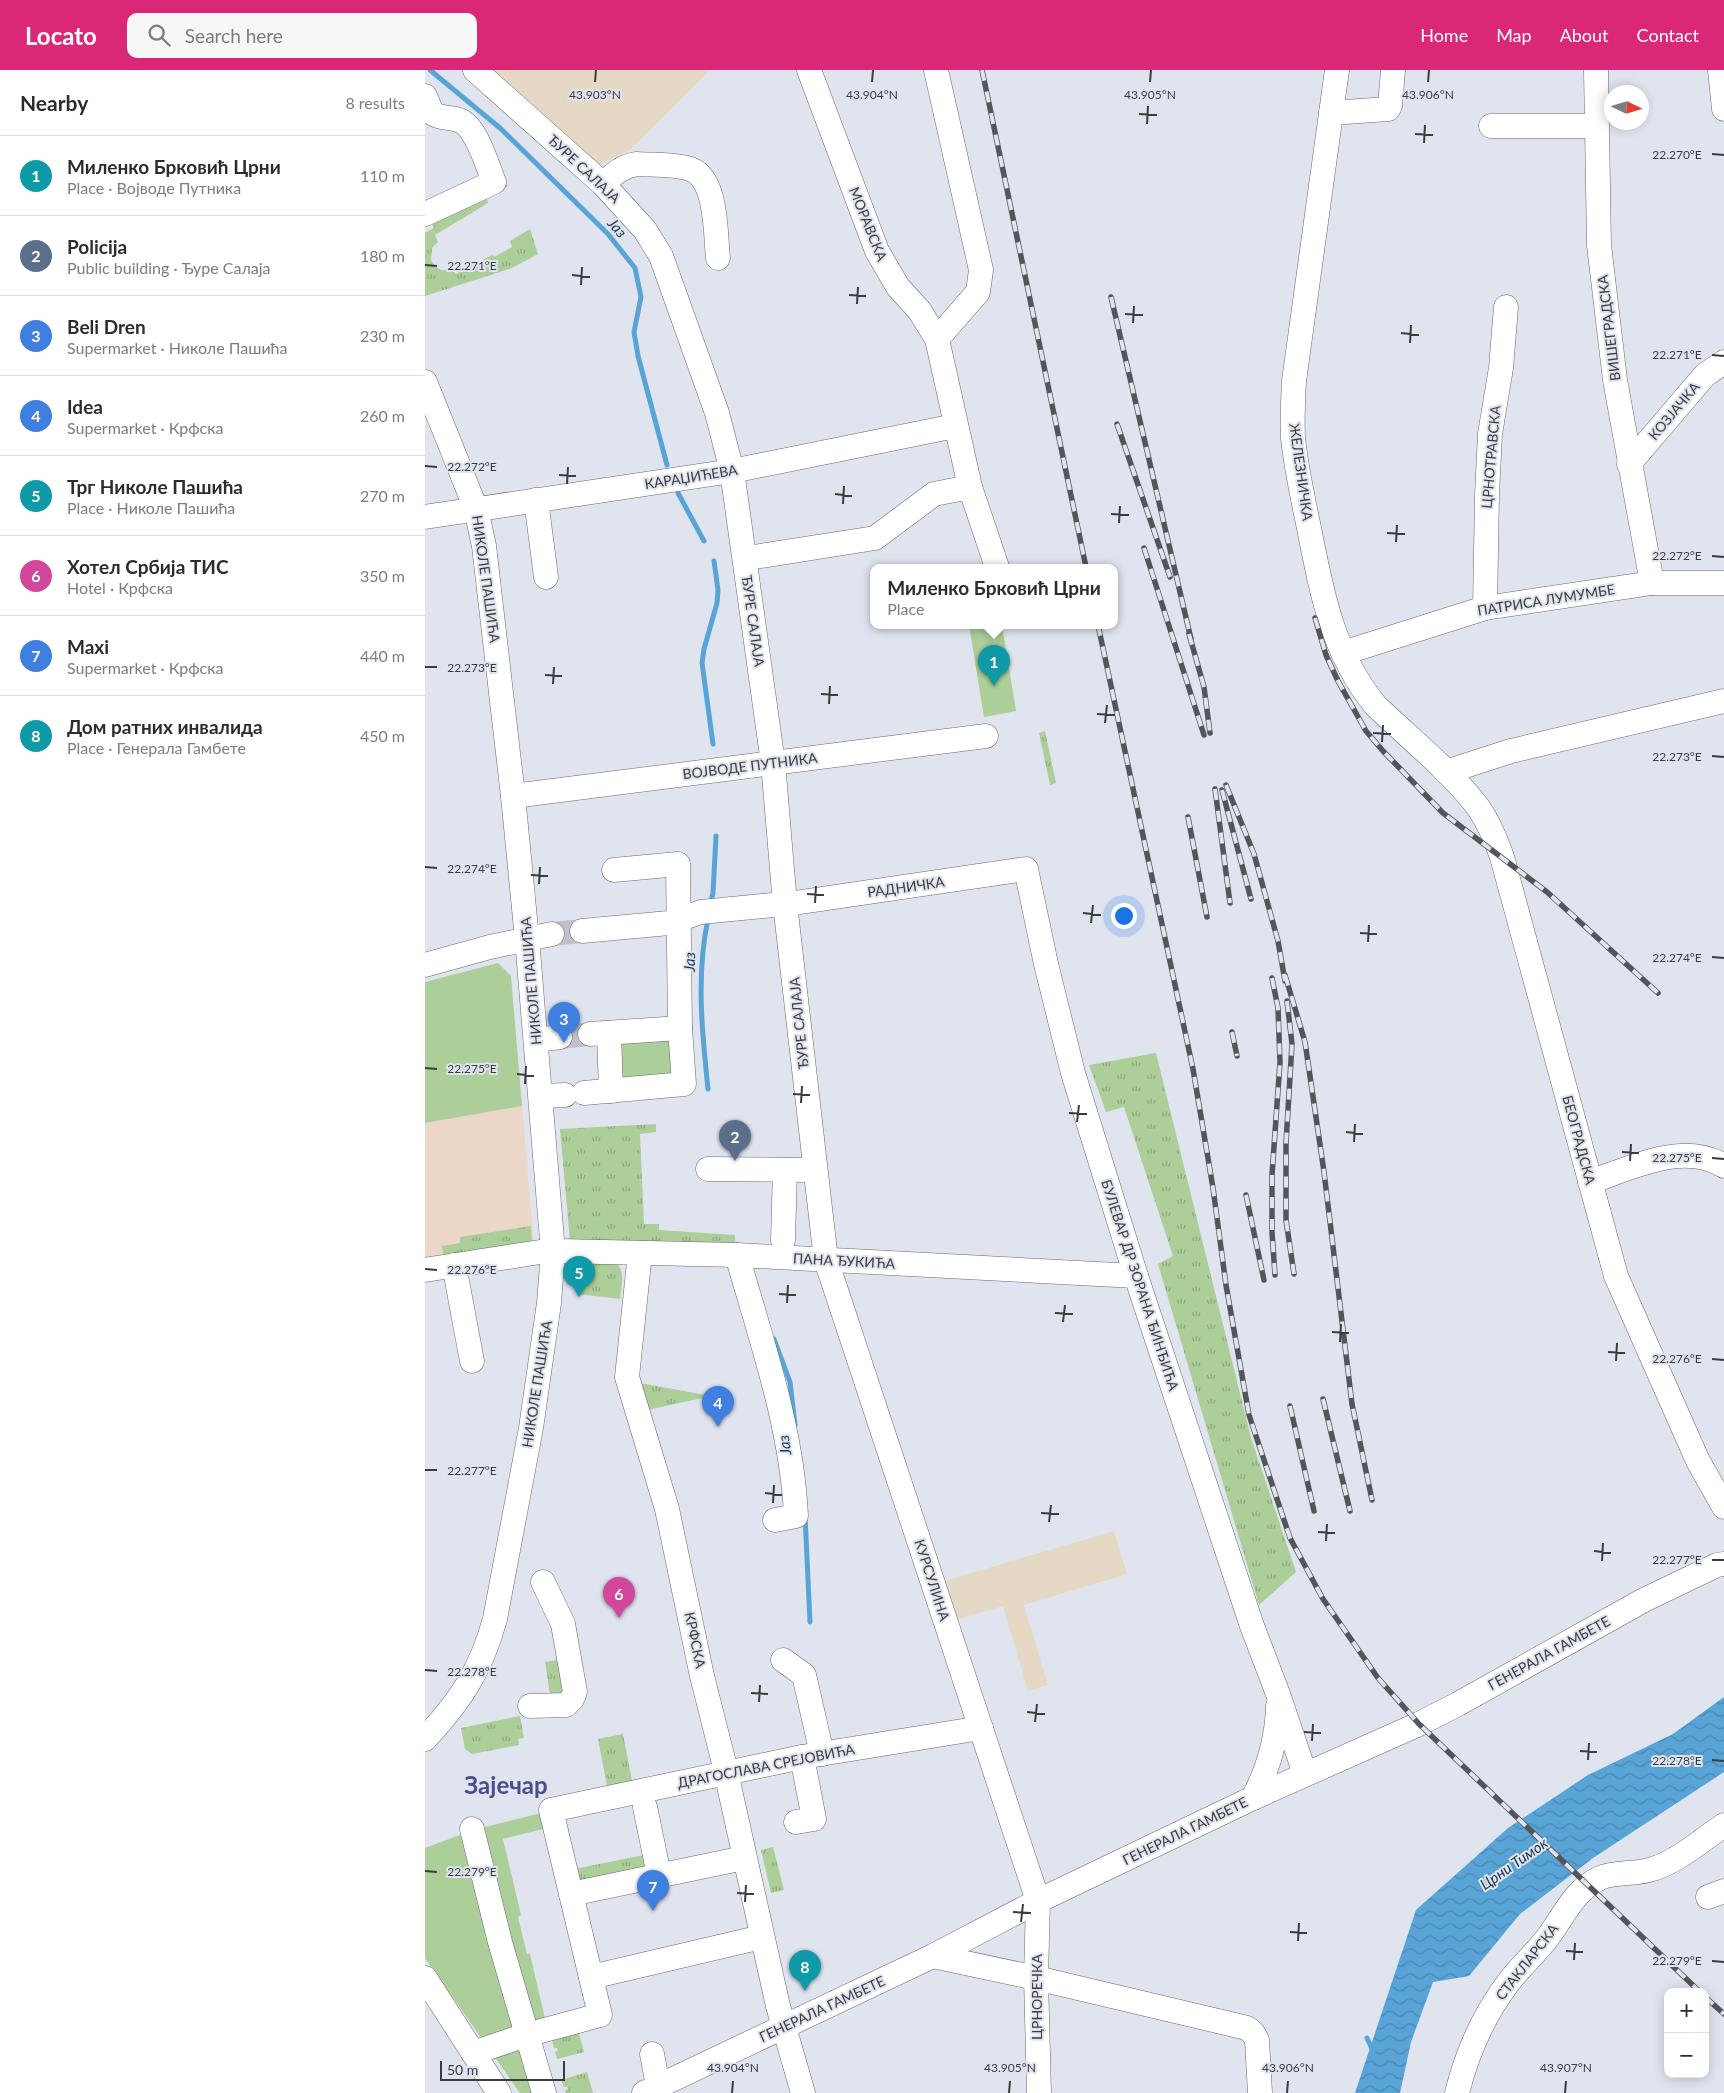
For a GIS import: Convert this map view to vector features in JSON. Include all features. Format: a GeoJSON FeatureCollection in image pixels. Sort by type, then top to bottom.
{"type":"FeatureCollection","features":[{"type":"Feature","properties":{"kind":"street","name":"ЂУРЕ САЛАЈА"},"geometry":{"type":"LineString","coordinates":[[475,70],[603,184],[645,230],[661,256],[714,404],[732,471],[773,763],[785,904],[826,1260]]}},
{"type":"Feature","properties":{"kind":"street","name":"МОРАВСКА"},"geometry":{"type":"LineString","coordinates":[[809,70],[877,251],[890,275],[919,310],[937,339],[970,487],[996,564]]}},
{"type":"Feature","properties":{"kind":"street"},"geometry":{"type":"LineString","coordinates":[[936,70],[981,270],[978,292],[937,339]]}},
{"type":"Feature","properties":{"kind":"street","name":"ЖЕЛЕЗНИЧКА"},"geometry":{"type":"LineString","coordinates":[[1337,70],[1295,371],[1292,408],[1293,438],[1324,602],[1343,654],[1357,680],[1375,705],[1446,772]]}},
{"type":"Feature","properties":{"kind":"street"},"geometry":{"type":"LineString","coordinates":[[1331,113],[1388,108],[1390,106],[1393,70]]}},
{"type":"Feature","properties":{"kind":"street","name":"ВИШЕГРАДСКА"},"geometry":{"type":"LineString","coordinates":[[1596,70],[1599,244],[1615,380],[1652,584]]}},
{"type":"Feature","properties":{"kind":"street"},"geometry":{"type":"LineString","coordinates":[[1720,70],[1724,109]]}},
{"type":"Feature","properties":{"kind":"street"},"geometry":{"type":"LineString","coordinates":[[425,96],[432,113],[442,118],[459,120],[472,129],[494,182],[425,214]]}},
{"type":"Feature","properties":{"kind":"street"},"geometry":{"type":"LineString","coordinates":[[1491,126],[1596,126]]}},
{"type":"Feature","properties":{"kind":"street"},"geometry":{"type":"LineString","coordinates":[[603,184],[619,169],[628,165],[693,170],[701,175],[711,190],[718,258]]}},
{"type":"Feature","properties":{"kind":"street","name":"ЦРНОТРАВСКА"},"geometry":{"type":"LineString","coordinates":[[1485,608],[1490,434],[1501,368],[1506,307]]}},
{"type":"Feature","properties":{"kind":"street","name":"КОЗЈАЧКА"},"geometry":{"type":"LineString","coordinates":[[1629,464],[1705,375],[1724,362]]}},
{"type":"Feature","properties":{"kind":"street","name":"НИКОЛЕ ПАШИЋА"},"geometry":{"type":"LineString","coordinates":[[425,382],[431,416],[476,508],[484,546],[513,796],[527,939],[553,1252],[549,1302],[531,1428],[502,1588],[489,1642],[475,1674],[448,1724],[425,1739]]}},
{"type":"Feature","properties":{"kind":"street","name":"КАРАЏИЋЕВА"},"geometry":{"type":"LineString","coordinates":[[426,515],[732,471],[955,426]]}},
{"type":"Feature","properties":{"kind":"street"},"geometry":{"type":"LineString","coordinates":[[754,557],[875,538],[934,494],[970,487]]}},
{"type":"Feature","properties":{"kind":"street"},"geometry":{"type":"LineString","coordinates":[[535,500],[546,577]]}},
{"type":"Feature","properties":{"kind":"street","name":"ПАТРИСА ЛУМУМБЕ"},"geometry":{"type":"LineString","coordinates":[[1343,654],[1485,608],[1652,584],[1724,583]]}},
{"type":"Feature","properties":{"kind":"street"},"geometry":{"type":"LineString","coordinates":[[1446,772],[1511,751],[1724,702]]}},
{"type":"Feature","properties":{"kind":"street","name":"ВОЈВОДЕ ПУТНИКА"},"geometry":{"type":"LineString","coordinates":[[513,796],[986,736]]}},
{"type":"Feature","properties":{"kind":"street","name":"БЕОГРАДСКА"},"geometry":{"type":"LineString","coordinates":[[1446,772],[1475,802],[1497,841],[1616,1276],[1698,1461],[1724,1507]]}},
{"type":"Feature","properties":{"kind":"street"},"geometry":{"type":"LineString","coordinates":[[541,1096],[683,1084],[680,1028],[678,864],[613,870]]}},
{"type":"Feature","properties":{"kind":"street","name":"РАДНИЧКА"},"geometry":{"type":"LineString","coordinates":[[582,931],[669,923],[712,911],[785,904],[1026,869]]}},
{"type":"Feature","properties":{"kind":"street","name":"БУЛЕВАР ДР ЗОРАНА ЂИНЂИЋА"},"geometry":{"type":"LineString","coordinates":[[1026,869],[1065,1047],[1136,1276],[1251,1626],[1278,1694],[1305,1774]]}},
{"type":"Feature","properties":{"kind":"street"},"geometry":{"type":"LineString","coordinates":[[425,965],[491,946],[552,934]]}},
{"type":"Feature","properties":{"kind":"street"},"geometry":{"type":"LineString","coordinates":[[611,1091],[599,1034],[680,1028]]}},
{"type":"Feature","properties":{"kind":"street"},"geometry":{"type":"LineString","coordinates":[[536,1040],[560,1037]]}},
{"type":"Feature","properties":{"kind":"street"},"geometry":{"type":"LineString","coordinates":[[1590,1182],[1661,1158],[1678,1156],[1702,1157],[1724,1166]]}},
{"type":"Feature","properties":{"kind":"street"},"geometry":{"type":"LineString","coordinates":[[708,1169],[815,1170]]}},
{"type":"Feature","properties":{"kind":"street"},"geometry":{"type":"LineString","coordinates":[[783,1240],[785,1170]]}},
{"type":"Feature","properties":{"kind":"street","name":"ПАНА ЂУКИЋА"},"geometry":{"type":"LineString","coordinates":[[425,1270],[553,1252],[737,1255],[1136,1276]]}},
{"type":"Feature","properties":{"kind":"street","name":"КРФСКА"},"geometry":{"type":"LineString","coordinates":[[640,1253],[627,1378],[667,1509],[702,1676],[726,1772],[783,2028],[803,2093]]}},
{"type":"Feature","properties":{"kind":"street"},"geometry":{"type":"LineString","coordinates":[[737,1255],[774,1383],[795,1486],[796,1516],[775,1520]]}},
{"type":"Feature","properties":{"kind":"street","name":"КУРСУЛИНА"},"geometry":{"type":"LineString","coordinates":[[826,1260],[1039,1901]]}},
{"type":"Feature","properties":{"kind":"street"},"geometry":{"type":"LineString","coordinates":[[454,1265],[472,1361]]}},
{"type":"Feature","properties":{"kind":"street","name":"ГЕНЕРАЛА ГАМБЕТЕ"},"geometry":{"type":"LineString","coordinates":[[651,2089],[933,1956],[1039,1901],[1253,1798],[1427,1720],[1644,1600],[1717,1565],[1724,1564]]}},
{"type":"Feature","properties":{"kind":"street"},"geometry":{"type":"LineString","coordinates":[[530,1706],[566,1705],[572,1699],[575,1692],[563,1624],[543,1582]]}},
{"type":"Feature","properties":{"kind":"street"},"geometry":{"type":"LineString","coordinates":[[783,1660],[804,1675],[812,1755],[814,1819],[796,1822]]}},
{"type":"Feature","properties":{"kind":"street","name":"БУЛЕВАР ДР ЗОРАНА ЂИНЂИЋА"},"geometry":{"type":"LineString","coordinates":[[1253,1798],[1265,1775],[1272,1755],[1276,1734],[1278,1694]]}},
{"type":"Feature","properties":{"kind":"street","name":"ДРАГОСЛАВА СРЕЈОВИЋА"},"geometry":{"type":"LineString","coordinates":[[571,1894],[551,1810],[812,1755],[981,1728]]}},
{"type":"Feature","properties":{"kind":"street"},"geometry":{"type":"LineString","coordinates":[[645,1807],[659,1875]]}},
{"type":"Feature","properties":{"kind":"street","name":"СТАКЛАРСКА"},"geometry":{"type":"LineString","coordinates":[[1457,2093],[1474,2040],[1490,2010],[1508,1982],[1546,1939],[1564,1915],[1573,1899],[1586,1887],[1601,1878],[1653,1869],[1671,1860],[1724,1826]]}},
{"type":"Feature","properties":{"kind":"street"},"geometry":{"type":"LineString","coordinates":[[471,1829],[526,2035],[544,2093]]}},
{"type":"Feature","properties":{"kind":"street"},"geometry":{"type":"LineString","coordinates":[[598,1996],[571,1894],[744,1858]]}},
{"type":"Feature","properties":{"kind":"street","name":"ЦРНОРЕЧКА"},"geometry":{"type":"LineString","coordinates":[[1039,1901],[1036,1978],[1039,2093]]}},
{"type":"Feature","properties":{"kind":"street"},"geometry":{"type":"LineString","coordinates":[[473,2054],[526,2035],[598,1996],[762,1937]]}},
{"type":"Feature","properties":{"kind":"street"},"geometry":{"type":"LineString","coordinates":[[933,1956],[1036,1978],[1247,2028],[1257,2040],[1259,2093]]}},
{"type":"Feature","properties":{"kind":"street"},"geometry":{"type":"LineString","coordinates":[[425,1978],[499,2093]]}},
{"type":"Feature","properties":{"kind":"street"},"geometry":{"type":"LineString","coordinates":[[651,2089],[652,2054]]}},
{"type":"Feature","properties":{"kind":"shaded area"},"geometry":{"type":"Polygon","coordinates":[[[488,70],[710,70],[630,150],[596,166],[488,70]]]}},
{"type":"Feature","properties":{"kind":"shaded area"},"geometry":{"type":"Polygon","coordinates":[[[522,1106],[534,1247],[425,1263],[425,1123],[522,1106]]]}},
{"type":"Feature","properties":{"kind":"shaded area"},"geometry":{"type":"Polygon","coordinates":[[[1114,1531],[1127,1574],[1024,1605],[1048,1685],[1028,1691],[1003,1606],[955,1620],[944,1581],[1114,1531]]]}},
{"type":"Feature","properties":{"kind":"green space"},"geometry":{"type":"Polygon","coordinates":[[[506,182],[508,186],[486,197],[488,203],[435,235],[438,242],[432,248],[431,260],[437,268],[443,270],[453,269],[456,274],[512,247],[510,241],[530,229],[538,254],[512,268],[425,296],[425,233],[434,228],[429,217],[506,182]]]}},
{"type":"Feature","properties":{"kind":"green space"},"geometry":{"type":"Polygon","coordinates":[[[970,629],[1003,629],[1016,711],[984,717],[970,629]]]}},
{"type":"Feature","properties":{"kind":"green space"},"geometry":{"type":"Polygon","coordinates":[[[1045,731],[1056,783],[1050,785],[1039,733],[1045,731]]]}},
{"type":"Feature","properties":{"kind":"green space"},"geometry":{"type":"Polygon","coordinates":[[[498,963],[511,976],[522,1106],[425,1123],[425,982],[498,963]]]}},
{"type":"Feature","properties":{"kind":"green space"},"geometry":{"type":"Polygon","coordinates":[[[672,1040],[675,1075],[620,1079],[617,1044],[672,1040]]]}},
{"type":"Feature","properties":{"kind":"green space"},"geometry":{"type":"Polygon","coordinates":[[[1156,1053],[1251,1438],[1296,1572],[1259,1605],[1158,1264],[1173,1256],[1124,1107],[1106,1112],[1089,1065],[1156,1053]]]}},
{"type":"Feature","properties":{"kind":"green space"},"geometry":{"type":"Polygon","coordinates":[[[656,1124],[656,1132],[640,1134],[644,1224],[659,1224],[659,1230],[735,1235],[735,1246],[570,1242],[560,1129],[656,1124]]]}},
{"type":"Feature","properties":{"kind":"green space"},"geometry":{"type":"Polygon","coordinates":[[[531,1226],[532,1244],[444,1258],[442,1246],[460,1243],[460,1237],[531,1226]]]}},
{"type":"Feature","properties":{"kind":"green space"},"geometry":{"type":"Polygon","coordinates":[[[571,1262],[617,1264],[620,1267],[622,1276],[620,1299],[578,1294],[572,1283],[569,1282],[571,1262]]]}},
{"type":"Feature","properties":{"kind":"green space"},"geometry":{"type":"Polygon","coordinates":[[[635,1382],[711,1396],[643,1411],[635,1382]]]}},
{"type":"Feature","properties":{"kind":"green space"},"geometry":{"type":"Polygon","coordinates":[[[566,1658],[568,1694],[550,1695],[545,1662],[566,1658]]]}},
{"type":"Feature","properties":{"kind":"green space"},"geometry":{"type":"Polygon","coordinates":[[[520,1716],[524,1738],[518,1739],[519,1745],[472,1754],[465,1749],[461,1728],[520,1716]]]}},
{"type":"Feature","properties":{"kind":"green space"},"geometry":{"type":"Polygon","coordinates":[[[623,1734],[633,1786],[608,1791],[598,1739],[623,1734]]]}},
{"type":"Feature","properties":{"kind":"green space"},"geometry":{"type":"Polygon","coordinates":[[[541,1813],[547,1828],[503,1839],[521,1915],[518,1917],[527,1954],[530,1954],[546,2023],[521,2030],[541,2093],[520,2093],[425,1958],[425,1848],[473,1830],[541,1813]]]}},
{"type":"Feature","properties":{"kind":"green space"},"geometry":{"type":"Polygon","coordinates":[[[773,1847],[784,1890],[771,1893],[761,1850],[773,1847]]]}},
{"type":"Feature","properties":{"kind":"green space"},"geometry":{"type":"Polygon","coordinates":[[[649,1854],[654,1873],[579,1888],[574,1869],[649,1854]]]}},
{"type":"Feature","properties":{"kind":"green space"},"geometry":{"type":"Polygon","coordinates":[[[577,2026],[584,2052],[557,2059],[555,2052],[558,2051],[557,2048],[554,2048],[550,2033],[577,2026]]]}},
{"type":"Feature","properties":{"kind":"green space"},"geometry":{"type":"Polygon","coordinates":[[[587,2072],[593,2093],[566,2093],[567,2086],[564,2087],[561,2080],[587,2072]]]}},
{"type":"Feature","properties":{"kind":"water","name":"Црни Тимок"},"geometry":{"type":"Polygon","coordinates":[[[1724,1697],[1724,1772],[1593,1858],[1520,1914],[1469,1976],[1433,1982],[1411,2042],[1400,2093],[1355,2093],[1416,1910],[1508,1828],[1588,1775],[1673,1734],[1724,1697]]]}},
{"type":"Feature","properties":{"kind":"waterway","name":"Јаз"},"geometry":{"type":"LineString","coordinates":[[430,70],[500,128],[608,234],[635,268],[641,297],[634,332],[638,356],[667,465]]}},
{"type":"Feature","properties":{"kind":"waterway","name":"Јаз"},"geometry":{"type":"LineString","coordinates":[[678,493],[704,541]]}},
{"type":"Feature","properties":{"kind":"waterway","name":"Јаз"},"geometry":{"type":"LineString","coordinates":[[713,744],[702,663],[717,603],[718,590],[714,561]]}},
{"type":"Feature","properties":{"kind":"waterway","name":"Јаз"},"geometry":{"type":"LineString","coordinates":[[710,906],[713,893],[716,836]]}},
{"type":"Feature","properties":{"kind":"waterway","name":"Јаз"},"geometry":{"type":"LineString","coordinates":[[708,919],[704,940],[701,982],[702,1025],[708,1089]]}},
{"type":"Feature","properties":{"kind":"waterway","name":"Јаз"},"geometry":{"type":"LineString","coordinates":[[774,1339],[790,1382],[795,1425]]}},
{"type":"Feature","properties":{"kind":"waterway","name":"Јаз"},"geometry":{"type":"LineString","coordinates":[[805,1515],[810,1622]]}},
{"type":"Feature","properties":{"kind":"waterway","name":"Јаз"},"geometry":{"type":"LineString","coordinates":[[1367,2038],[1373,2051]]}},
{"type":"Feature","properties":{"kind":"tunnel"},"geometry":{"type":"LineString","coordinates":[[552,934],[582,931]]}},
{"type":"Feature","properties":{"kind":"tunnel"},"geometry":{"type":"LineString","coordinates":[[560,1037],[590,1034]]}},
{"type":"Feature","properties":{"kind":"railway"},"geometry":{"type":"LineString","coordinates":[[982,70],[1085,564]]}},
{"type":"Feature","properties":{"kind":"railway"},"geometry":{"type":"LineString","coordinates":[[1111,297],[1191,639]]}},
{"type":"Feature","properties":{"kind":"railway"},"geometry":{"type":"LineString","coordinates":[[1117,424],[1170,577]]}},
{"type":"Feature","properties":{"kind":"railway"},"geometry":{"type":"LineString","coordinates":[[1144,548],[1204,735]]}},
{"type":"Feature","properties":{"kind":"railway"},"geometry":{"type":"LineString","coordinates":[[1315,618],[1326,655],[1338,681],[1366,731],[1383,751],[1443,813],[1547,892],[1658,993]]}},
{"type":"Feature","properties":{"kind":"railway"},"geometry":{"type":"LineString","coordinates":[[1099,629],[1193,1069],[1213,1188],[1226,1285],[1249,1415],[1290,1538],[1323,1599],[1378,1678],[1419,1724],[1696,1988]]}},
{"type":"Feature","properties":{"kind":"railway"},"geometry":{"type":"LineString","coordinates":[[1189,634],[1204,687],[1210,733]]}},
{"type":"Feature","properties":{"kind":"railway"},"geometry":{"type":"LineString","coordinates":[[1226,785],[1254,854],[1278,941],[1285,981]]}},
{"type":"Feature","properties":{"kind":"railway"},"geometry":{"type":"LineString","coordinates":[[1215,789],[1230,903]]}},
{"type":"Feature","properties":{"kind":"railway"},"geometry":{"type":"LineString","coordinates":[[1222,790],[1251,899]]}},
{"type":"Feature","properties":{"kind":"railway"},"geometry":{"type":"LineString","coordinates":[[1188,817],[1207,917]]}},
{"type":"Feature","properties":{"kind":"railway"},"geometry":{"type":"LineString","coordinates":[[1285,975],[1305,1042],[1324,1172],[1352,1404],[1372,1500]]}},
{"type":"Feature","properties":{"kind":"railway"},"geometry":{"type":"LineString","coordinates":[[1272,978],[1278,1008],[1280,1062],[1272,1175],[1272,1232],[1275,1275]]}},
{"type":"Feature","properties":{"kind":"railway"},"geometry":{"type":"LineString","coordinates":[[1287,1001],[1292,1044],[1286,1143],[1286,1220],[1294,1274]]}},
{"type":"Feature","properties":{"kind":"railway"},"geometry":{"type":"LineString","coordinates":[[1232,1032],[1237,1056]]}},
{"type":"Feature","properties":{"kind":"railway"},"geometry":{"type":"LineString","coordinates":[[1246,1195],[1264,1280]]}},
{"type":"Feature","properties":{"kind":"railway"},"geometry":{"type":"LineString","coordinates":[[1323,1399],[1350,1511]]}},
{"type":"Feature","properties":{"kind":"railway"},"geometry":{"type":"LineString","coordinates":[[1290,1406],[1314,1511]]}},
{"type":"Feature","properties":{"kind":"railway"},"geometry":{"type":"LineString","coordinates":[[1709,2001],[1724,2014]]}},
{"type":"Feature","properties":{"kind":"place","name":"Миленко Брковић Црни"},"geometry":{"type":"Point","coordinates":[994,686]}},
{"type":"Feature","properties":{"kind":"place","name":"Beli Dren"},"geometry":{"type":"Point","coordinates":[564,1043]}},
{"type":"Feature","properties":{"kind":"place","name":"Policija"},"geometry":{"type":"Point","coordinates":[735,1161]}},
{"type":"Feature","properties":{"kind":"place","name":"Трг Николе Пашића"},"geometry":{"type":"Point","coordinates":[579,1297]}},
{"type":"Feature","properties":{"kind":"place","name":"Idea"},"geometry":{"type":"Point","coordinates":[718,1427]}},
{"type":"Feature","properties":{"kind":"place","name":"Хотел Србија ТИС"},"geometry":{"type":"Point","coordinates":[619,1618]}},
{"type":"Feature","properties":{"kind":"place","name":"Maxi"},"geometry":{"type":"Point","coordinates":[653,1911]}},
{"type":"Feature","properties":{"kind":"place","name":"Дом ратних инвалида"},"geometry":{"type":"Point","coordinates":[805,1991]}},
{"type":"Feature","properties":{"kind":"district","name":"Зајечар"},"geometry":{"type":"Point","coordinates":[506,1786]}}]}
